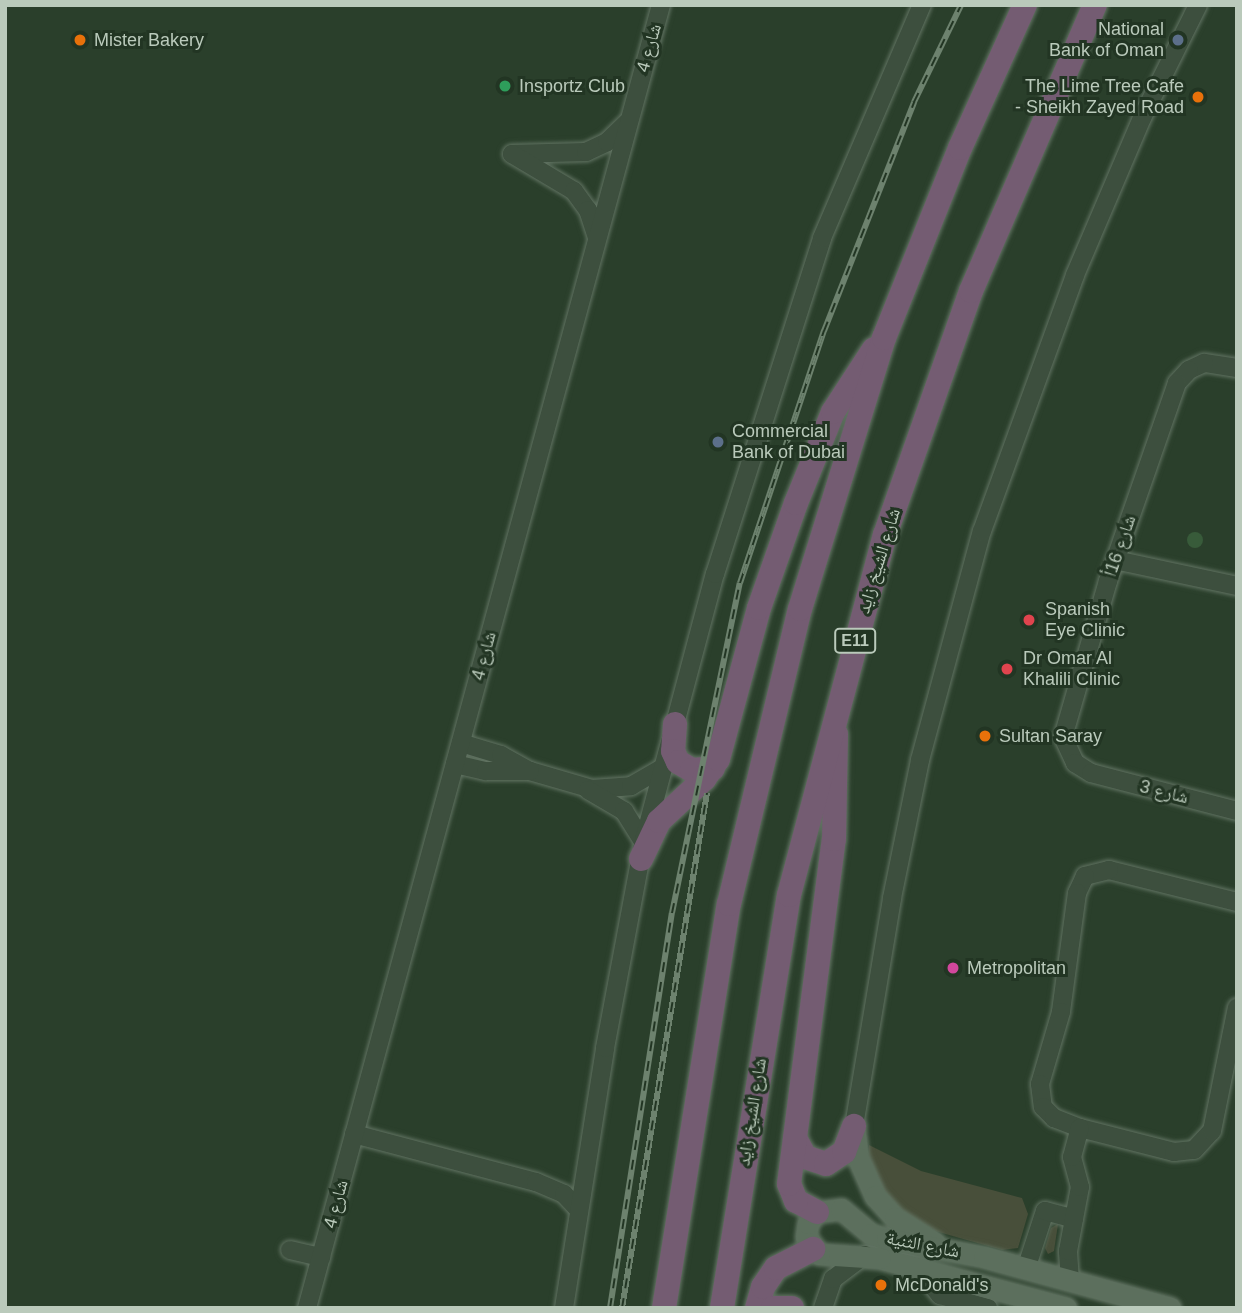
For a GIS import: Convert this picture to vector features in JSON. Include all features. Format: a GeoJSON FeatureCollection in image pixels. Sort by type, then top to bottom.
{"type":"FeatureCollection","features":[{"type":"Feature","properties":{"kind":"highway"},"geometry":{"type":"LineString","coordinates":[[664,1308],[716,976],[745,830],[800,608],[884,338],[960,148],[1025,5]]}},
{"type":"Feature","properties":{"kind":"highway","name":"شارع الشيخ زايد"},"geometry":{"type":"LineString","coordinates":[[722,1308],[779,940],[834,716],[886,535],[941,371],[1003,210],[1095,5]]}},
{"type":"Feature","properties":{"kind":"highway"},"geometry":{"type":"LineString","coordinates":[[642,851],[659,821],[713,768],[796,503],[844,392],[884,338]]}},
{"type":"Feature","properties":{"kind":"highway"},"geometry":{"type":"LineString","coordinates":[[817,1212],[800,1205],[790,1190],[834,839],[838,753],[834,716]]}},
{"type":"Feature","properties":{"kind":"highway"},"geometry":{"type":"LineString","coordinates":[[675,724],[673,751],[678,762],[692,770],[713,768]]}},
{"type":"Feature","properties":{"kind":"highway"},"geometry":{"type":"LineString","coordinates":[[795,1138],[805,1157],[826,1164],[844,1152],[854,1126]]}},
{"type":"Feature","properties":{"kind":"highway"},"geometry":{"type":"LineString","coordinates":[[757,1308],[763,1287],[776,1268],[813,1249]]}},
{"type":"Feature","properties":{"kind":"highway"},"geometry":{"type":"LineString","coordinates":[[773,1308],[792,1308]]}},
{"type":"Feature","properties":{"kind":"main road"},"geometry":{"type":"LineString","coordinates":[[854,1126],[858,1158],[874,1196],[895,1218],[946,1250]]}},
{"type":"Feature","properties":{"kind":"main road","name":"شارع الثنية"},"geometry":{"type":"LineString","coordinates":[[817,1212],[841,1209],[870,1234],[1026,1269],[1170,1308]]}},
{"type":"Feature","properties":{"kind":"main road"},"geometry":{"type":"LineString","coordinates":[[813,1249],[806,1230],[817,1212]]}},
{"type":"Feature","properties":{"kind":"main road","name":"شارع الثنية"},"geometry":{"type":"LineString","coordinates":[[813,1249],[830,1257],[866,1255],[1066,1308]]}},
{"type":"Feature","properties":{"kind":"street","name":"شارع 4"},"geometry":{"type":"LineString","coordinates":[[307,1308],[661,5]]}},
{"type":"Feature","properties":{"kind":"street"},"geometry":{"type":"LineString","coordinates":[[564,1308],[584,1170],[642,851],[735,500],[796,310],[848,172],[922,5]]}},
{"type":"Feature","properties":{"kind":"street"},"geometry":{"type":"LineString","coordinates":[[854,1126],[892,898],[920,760],[982,531],[1075,275],[1142,118],[1198,5]]}},
{"type":"Feature","properties":{"kind":"street"},"geometry":{"type":"LineString","coordinates":[[597,241],[588,210],[574,191],[512,154],[586,152],[607,142],[629,120]]}},
{"type":"Feature","properties":{"kind":"street","name":"شارع 16أ"},"geometry":{"type":"LineString","coordinates":[[1091,773],[1069,755],[1063,727],[1117,554],[1173,391],[1182,376],[1197,366],[1212,363],[1237,368]]}},
{"type":"Feature","properties":{"kind":"street"},"geometry":{"type":"LineString","coordinates":[[1117,554],[1237,586]]}},
{"type":"Feature","properties":{"kind":"street"},"geometry":{"type":"LineString","coordinates":[[461,743],[501,755],[530,771]]}},
{"type":"Feature","properties":{"kind":"street"},"geometry":{"type":"LineString","coordinates":[[455,764],[530,771],[582,787],[619,807],[642,851]]}},
{"type":"Feature","properties":{"kind":"street"},"geometry":{"type":"LineString","coordinates":[[582,787],[622,788],[662,768]]}},
{"type":"Feature","properties":{"kind":"street","name":"شارع 3"},"geometry":{"type":"LineString","coordinates":[[1091,773],[1237,811]]}},
{"type":"Feature","properties":{"kind":"street"},"geometry":{"type":"LineString","coordinates":[[1237,902],[1109,870],[1090,873],[1081,881],[1065,992],[1039,1092],[1048,1113],[1085,1129],[1174,1152],[1194,1150],[1205,1142],[1213,1124],[1237,1007]]}},
{"type":"Feature","properties":{"kind":"street"},"geometry":{"type":"LineString","coordinates":[[1070,1281],[1078,1173],[1072,1157],[1085,1129]]}},
{"type":"Feature","properties":{"kind":"street"},"geometry":{"type":"LineString","coordinates":[[354,1133],[536,1182],[564,1194],[578,1209]]}},
{"type":"Feature","properties":{"kind":"street"},"geometry":{"type":"LineString","coordinates":[[536,1182],[560,1183],[584,1170]]}},
{"type":"Feature","properties":{"kind":"street"},"geometry":{"type":"LineString","coordinates":[[1026,1269],[1045,1211],[1074,1219]]}},
{"type":"Feature","properties":{"kind":"street"},"geometry":{"type":"LineString","coordinates":[[290,1250],[321,1257]]}},
{"type":"Feature","properties":{"kind":"street"},"geometry":{"type":"LineString","coordinates":[[822,1308],[833,1279],[866,1255]]}},
{"type":"Feature","properties":{"kind":"street"},"geometry":{"type":"LineString","coordinates":[[918,1268],[941,1302],[988,1308]]}},
{"type":"Feature","properties":{"kind":"shaded area"},"geometry":{"type":"Polygon","coordinates":[[[1195,532],[1201,534],[1201,546],[1195,548],[1189,546],[1187,540],[1189,534],[1195,532]]]}},
{"type":"Feature","properties":{"kind":"shaded area"},"geometry":{"type":"Polygon","coordinates":[[[869,1145],[921,1171],[1022,1198],[1028,1214],[1018,1248],[1002,1250],[935,1231],[891,1206],[868,1158],[869,1145]]]}},
{"type":"Feature","properties":{"kind":"shaded area"},"geometry":{"type":"Polygon","coordinates":[[[1058,1224],[1054,1251],[1048,1254],[1045,1248],[1051,1228],[1058,1224]]]}},
{"type":"Feature","properties":{"kind":"railway"},"geometry":{"type":"LineString","coordinates":[[610,1308],[672,913],[740,583],[824,331],[914,102],[961,5]]}},
{"type":"Feature","properties":{"kind":"railway"},"geometry":{"type":"LineString","coordinates":[[622,1308],[707,793]]}},
{"type":"Feature","properties":{"kind":"place","name":"Mister Bakery"},"geometry":{"type":"Point","coordinates":[80,40]}},
{"type":"Feature","properties":{"kind":"place","name":"National Bank of Oman"},"geometry":{"type":"Point","coordinates":[1178,40]}},
{"type":"Feature","properties":{"kind":"place","name":"Insportz Club"},"geometry":{"type":"Point","coordinates":[505,86]}},
{"type":"Feature","properties":{"kind":"place","name":"The Lime Tree Cafe - Sheikh Zayed Road"},"geometry":{"type":"Point","coordinates":[1198,97]}},
{"type":"Feature","properties":{"kind":"place","name":"Commercial Bank of Dubai"},"geometry":{"type":"Point","coordinates":[718,442]}},
{"type":"Feature","properties":{"kind":"place","name":"Spanish Eye Clinic"},"geometry":{"type":"Point","coordinates":[1029,620]}},
{"type":"Feature","properties":{"kind":"place","name":"Dr Omar Al Khalili Clinic"},"geometry":{"type":"Point","coordinates":[1007,669]}},
{"type":"Feature","properties":{"kind":"place","name":"Sultan Saray"},"geometry":{"type":"Point","coordinates":[985,736]}},
{"type":"Feature","properties":{"kind":"place","name":"Metropolitan"},"geometry":{"type":"Point","coordinates":[953,968]}},
{"type":"Feature","properties":{"kind":"place","name":"McDonald's"},"geometry":{"type":"Point","coordinates":[881,1285]}}]}
